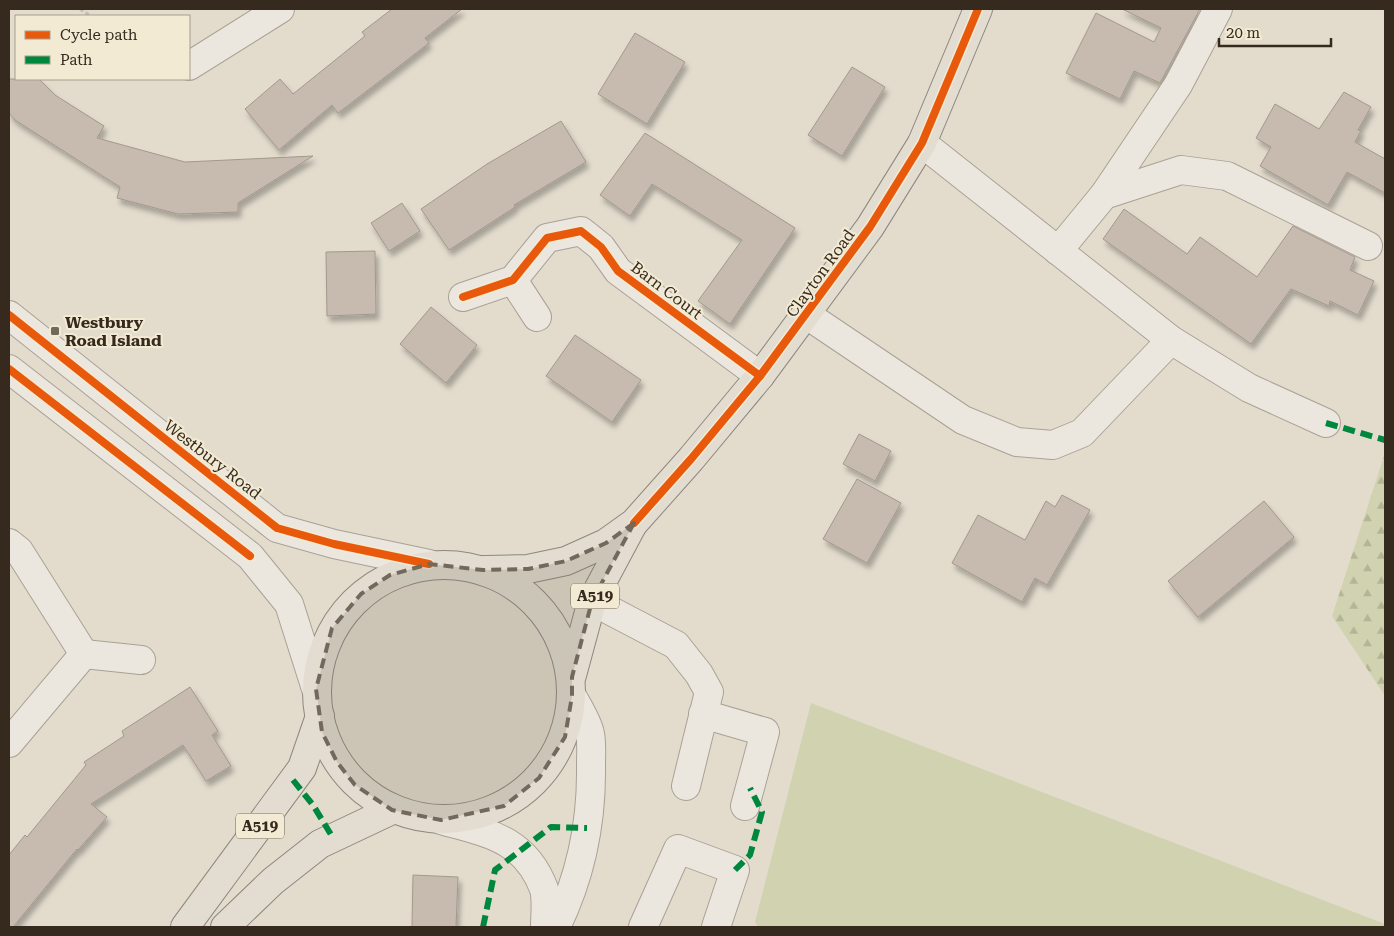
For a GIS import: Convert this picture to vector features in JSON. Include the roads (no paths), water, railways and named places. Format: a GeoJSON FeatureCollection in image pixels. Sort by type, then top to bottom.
{"type":"FeatureCollection","features":[{"type":"Feature","properties":{"kind":"main road","name":"Clayton Road"},"geometry":{"type":"LineString","coordinates":[[484,570],[528,569],[566,562],[606,542],[634,523],[691,460],[807,315],[870,227],[922,143],[978,9]]}},
{"type":"Feature","properties":{"kind":"main road","name":"Clayton Road"},"geometry":{"type":"LineString","coordinates":[[572,686],[561,640],[541,608],[502,578],[484,570],[459,564],[430,564],[390,575],[359,596],[332,628],[316,688],[322,732],[337,762],[355,785],[392,810],[441,820],[504,806],[539,778],[565,737],[572,686],[592,601],[634,523]]}},
{"type":"Feature","properties":{"kind":"main road","name":"Clayton Road"},"geometry":{"type":"LineString","coordinates":[[185,927],[302,768],[320,716]]}},
{"type":"Feature","properties":{"kind":"main road"},"geometry":{"type":"LineString","coordinates":[[225,927],[272,881],[320,844],[392,810]]}},
{"type":"Feature","properties":{"kind":"street"},"geometry":{"type":"LineString","coordinates":[[190,65],[280,9]]}},
{"type":"Feature","properties":{"kind":"street"},"geometry":{"type":"LineString","coordinates":[[1058,251],[1104,195],[1178,85],[1218,9]]}},
{"type":"Feature","properties":{"kind":"street"},"geometry":{"type":"LineString","coordinates":[[922,143],[1171,340],[1249,388],[1326,423]]}},
{"type":"Feature","properties":{"kind":"street"},"geometry":{"type":"LineString","coordinates":[[1104,195],[1181,170],[1226,176],[1368,246]]}},
{"type":"Feature","properties":{"kind":"street","name":"Barn Court"},"geometry":{"type":"LineString","coordinates":[[513,280],[547,238],[581,231],[601,247],[618,271],[760,376]]}},
{"type":"Feature","properties":{"kind":"street"},"geometry":{"type":"LineString","coordinates":[[463,298],[513,280],[537,316]]}},
{"type":"Feature","properties":{"kind":"street","name":"Westbury Road"},"geometry":{"type":"LineString","coordinates":[[9,315],[277,528],[334,544],[430,564]]}},
{"type":"Feature","properties":{"kind":"street"},"geometry":{"type":"LineString","coordinates":[[807,315],[963,420],[1017,442],[1053,445],[1082,433],[1171,340]]}},
{"type":"Feature","properties":{"kind":"street"},"geometry":{"type":"LineString","coordinates":[[9,369],[250,556],[289,604],[316,688]]}},
{"type":"Feature","properties":{"kind":"street"},"geometry":{"type":"LineString","coordinates":[[9,543],[19,551],[84,654]]}},
{"type":"Feature","properties":{"kind":"street"},"geometry":{"type":"LineString","coordinates":[[592,601],[676,645],[699,674],[709,692],[686,786]]}},
{"type":"Feature","properties":{"kind":"street"},"geometry":{"type":"LineString","coordinates":[[84,654],[141,660]]}},
{"type":"Feature","properties":{"kind":"street"},"geometry":{"type":"LineString","coordinates":[[9,743],[84,654]]}},
{"type":"Feature","properties":{"kind":"street"},"geometry":{"type":"LineString","coordinates":[[556,927],[572,895],[581,865],[588,828],[591,783],[590,733],[572,686]]}},
{"type":"Feature","properties":{"kind":"street"},"geometry":{"type":"LineString","coordinates":[[704,714],[765,732],[745,806]]}},
{"type":"Feature","properties":{"kind":"street"},"geometry":{"type":"LineString","coordinates":[[441,820],[496,835],[518,851],[530,863],[544,890],[546,927]]}},
{"type":"Feature","properties":{"kind":"street"},"geometry":{"type":"LineString","coordinates":[[643,927],[678,849],[735,870],[716,927]]}},
{"type":"Feature","properties":{"kind":"place","name":"Westbury Road Island"},"geometry":{"type":"Point","coordinates":[55,331]}}]}
